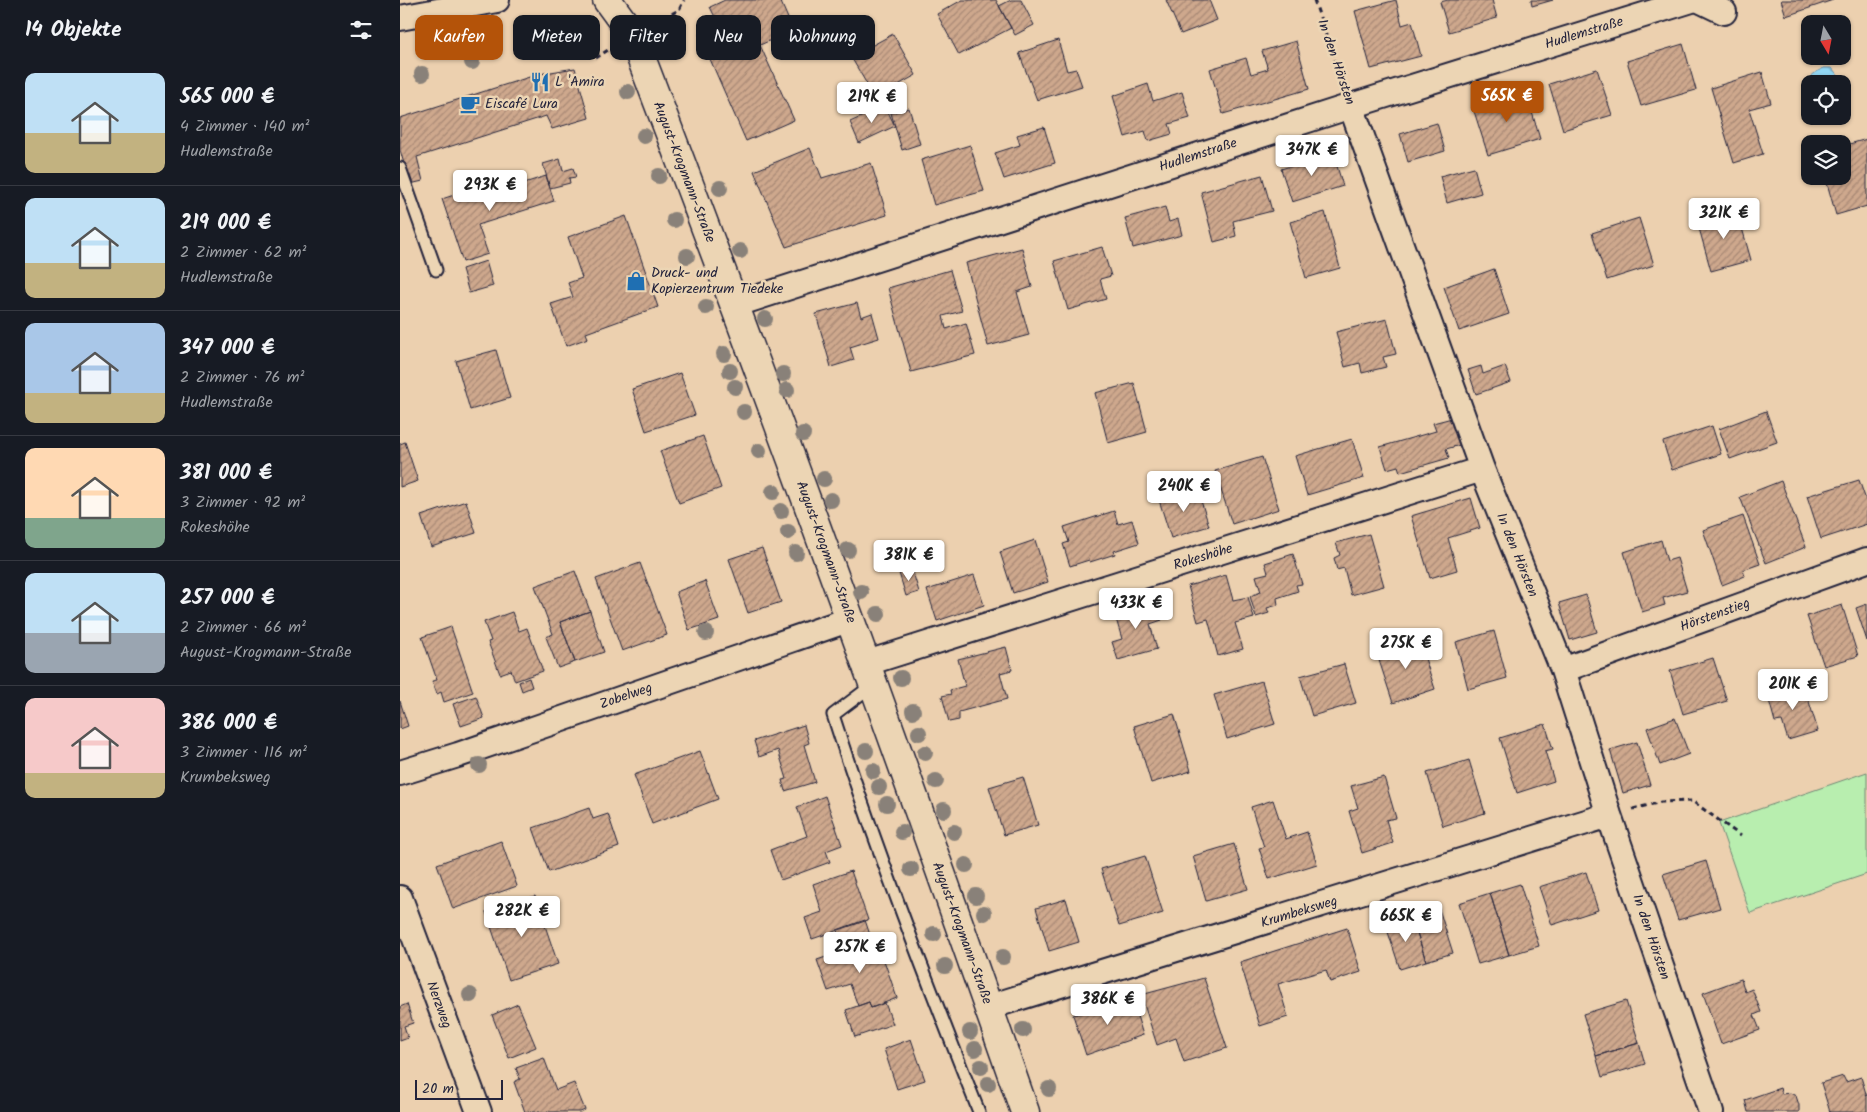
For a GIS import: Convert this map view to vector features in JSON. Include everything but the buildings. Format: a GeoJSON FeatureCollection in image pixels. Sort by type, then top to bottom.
{"type":"FeatureCollection","features":[{"type":"Feature","properties":{"kind":"main road","name":"August-Krogmann-Straße"},"geometry":{"type":"LineString","coordinates":[[607,0],[632,34],[734,305],[851,619],[1025,1112]]}},
{"type":"Feature","properties":{"kind":"street"},"geometry":{"type":"LineString","coordinates":[[400,18],[497,0]]}},
{"type":"Feature","properties":{"kind":"street","name":"Hudlemstraße"},"geometry":{"type":"LineString","coordinates":[[734,305],[1351,106],[1692,0]]}},
{"type":"Feature","properties":{"kind":"street"},"geometry":{"type":"LineString","coordinates":[[1699,0],[1724,12]]}},
{"type":"Feature","properties":{"kind":"street","name":"In den Hörsten"},"geometry":{"type":"LineString","coordinates":[[1351,106],[1482,469],[1562,670],[1609,816],[1711,1112]]}},
{"type":"Feature","properties":{"kind":"street","name":"Rokeshöhe"},"geometry":{"type":"LineString","coordinates":[[870,674],[1482,469]]}},
{"type":"Feature","properties":{"kind":"street","name":"Hörstenstieg"},"geometry":{"type":"LineString","coordinates":[[1562,670],[1867,560]]}},
{"type":"Feature","properties":{"kind":"street","name":"Zobelweg"},"geometry":{"type":"LineString","coordinates":[[400,773],[458,755],[851,619]]}},
{"type":"Feature","properties":{"kind":"street","name":"Krumbeksweg"},"geometry":{"type":"LineString","coordinates":[[988,1008],[1609,816]]}},
{"type":"Feature","properties":{"kind":"street","name":"Nerzweg"},"geometry":{"type":"LineString","coordinates":[[400,898],[408,947],[479,1112]]}},
{"type":"Feature","properties":{"kind":"lane"},"geometry":{"type":"LineString","coordinates":[[400,168],[436,270]]}},
{"type":"Feature","properties":{"kind":"lane"},"geometry":{"type":"LineString","coordinates":[[870,674],[833,715],[851,770],[936,1003],[979,1112]]}},
{"type":"Feature","properties":{"kind":"path"},"geometry":{"type":"LineString","coordinates":[[679,10],[684,0]]}},
{"type":"Feature","properties":{"kind":"path","name":"In den Hörsten"},"geometry":{"type":"LineString","coordinates":[[1314,0],[1351,106]]}},
{"type":"Feature","properties":{"kind":"path"},"geometry":{"type":"LineString","coordinates":[[1609,816],[1661,802],[1692,801],[1741,836]]}},
{"type":"Feature","properties":{"kind":"green space"},"geometry":{"type":"Polygon","coordinates":[[[1867,772],[1867,874],[1750,913],[1719,823],[1867,772]]]}},
{"type":"Feature","properties":{"kind":"water"},"geometry":{"type":"Polygon","coordinates":[[[1824,68],[1832,68],[1838,75],[1813,75],[1824,68]]]}},
{"type":"Feature","properties":{"kind":"place","name":"L 'Amira"},"geometry":{"type":"Point","coordinates":[540,82]}},
{"type":"Feature","properties":{"kind":"place","name":"Eiscafé Lura"},"geometry":{"type":"Point","coordinates":[470,104]}},
{"type":"Feature","properties":{"kind":"place","name":"Druck- und Kopierzentrum Tiedeke"},"geometry":{"type":"Point","coordinates":[636,281]}}]}
